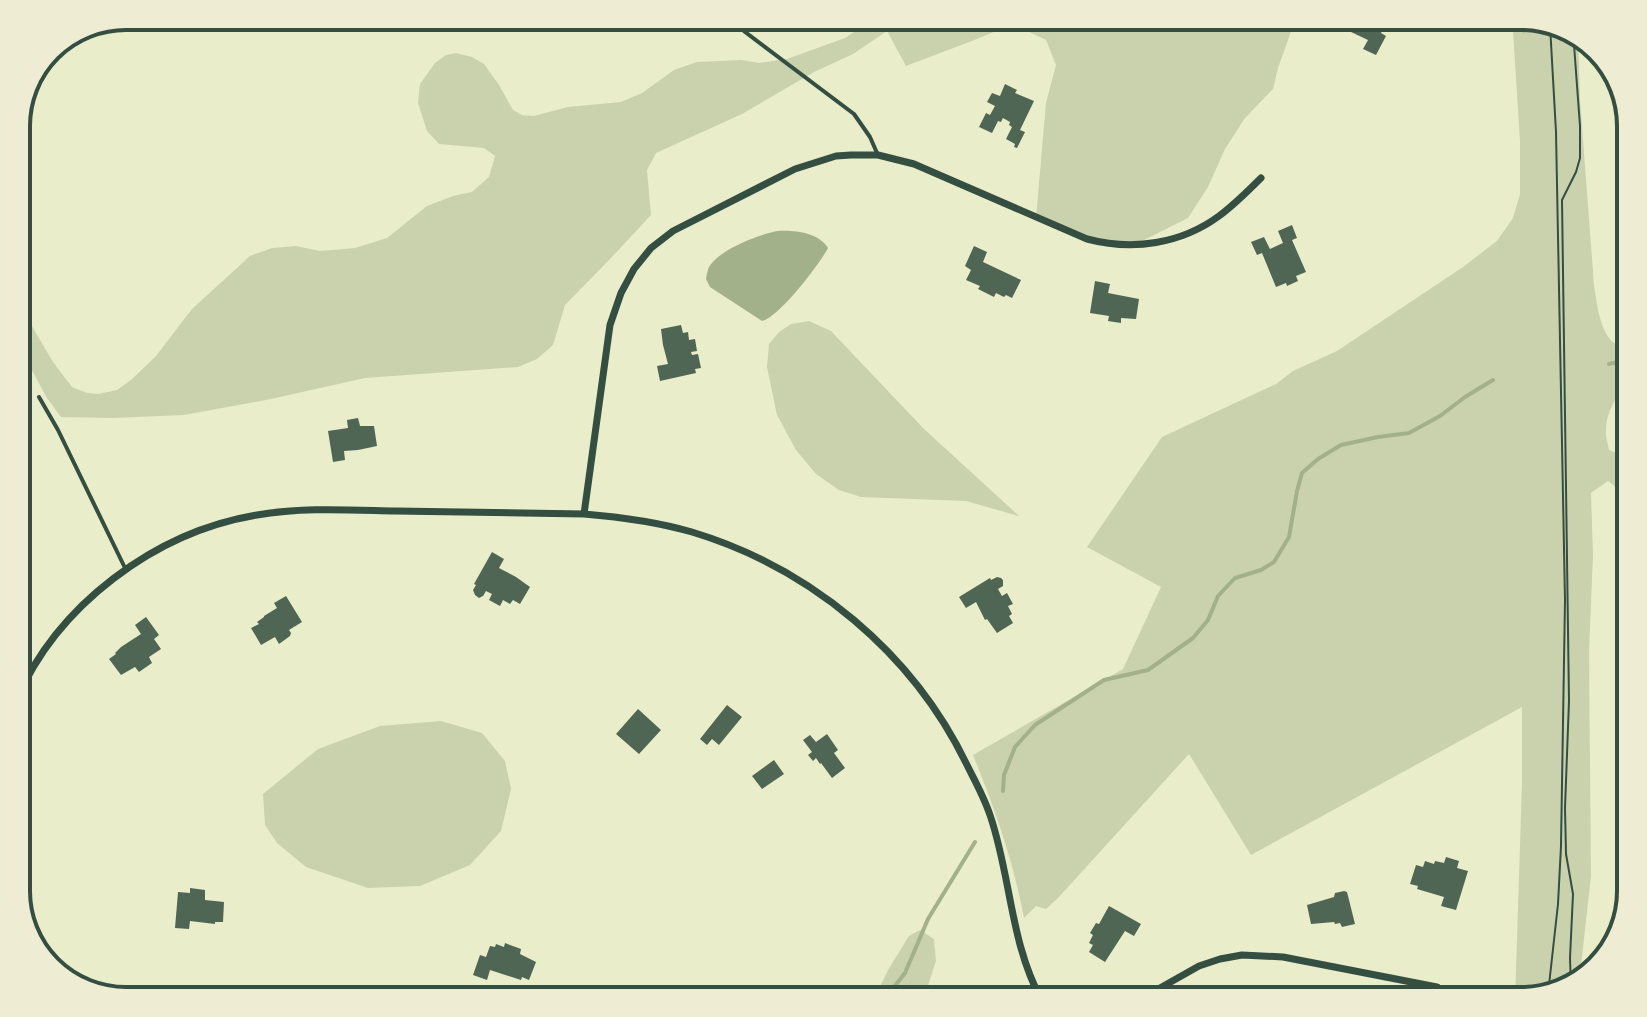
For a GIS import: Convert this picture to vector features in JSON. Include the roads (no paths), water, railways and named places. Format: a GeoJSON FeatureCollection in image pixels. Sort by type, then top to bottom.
{"type":"FeatureCollection","features":[{"type":"Feature","properties":{"kind":"street"},"geometry":{"type":"LineString","coordinates":[[584,514],[610,325],[621,293],[642,258],[662,239],[685,224],[795,169],[836,156],[878,155],[914,164],[1070,233],[1110,244],[1134,245],[1158,243],[1190,232],[1218,217],[1261,178]]}},
{"type":"Feature","properties":{"kind":"street"},"geometry":{"type":"LineString","coordinates":[[30,675],[56,636],[89,600],[126,570],[188,535],[254,515],[321,509],[584,514],[624,517],[677,528],[730,545],[800,580],[862,627],[891,654],[916,684],[959,749],[989,812],[1000,849],[1018,938],[1036,987]]}},
{"type":"Feature","properties":{"kind":"street"},"geometry":{"type":"LineString","coordinates":[[1162,987],[1199,966],[1242,955],[1283,957],[1437,987]]}},
{"type":"Feature","properties":{"kind":"lane"},"geometry":{"type":"LineString","coordinates":[[743,30],[854,114],[878,155]]}},
{"type":"Feature","properties":{"kind":"lane"},"geometry":{"type":"LineString","coordinates":[[39,397],[126,570]]}},
{"type":"Feature","properties":{"kind":"waterway"},"geometry":{"type":"LineString","coordinates":[[1609,364],[1617,362]]}},
{"type":"Feature","properties":{"kind":"waterway"},"geometry":{"type":"LineString","coordinates":[[1003,791],[1004,775],[1015,747],[1035,725],[1104,680],[1148,670],[1193,638],[1208,620],[1218,596],[1235,578],[1261,570],[1274,562],[1289,537],[1302,473],[1318,459],[1341,445],[1409,433],[1493,380]]}},
{"type":"Feature","properties":{"kind":"waterway"},"geometry":{"type":"LineString","coordinates":[[894,987],[905,973],[928,919],[975,842]]}}]}
